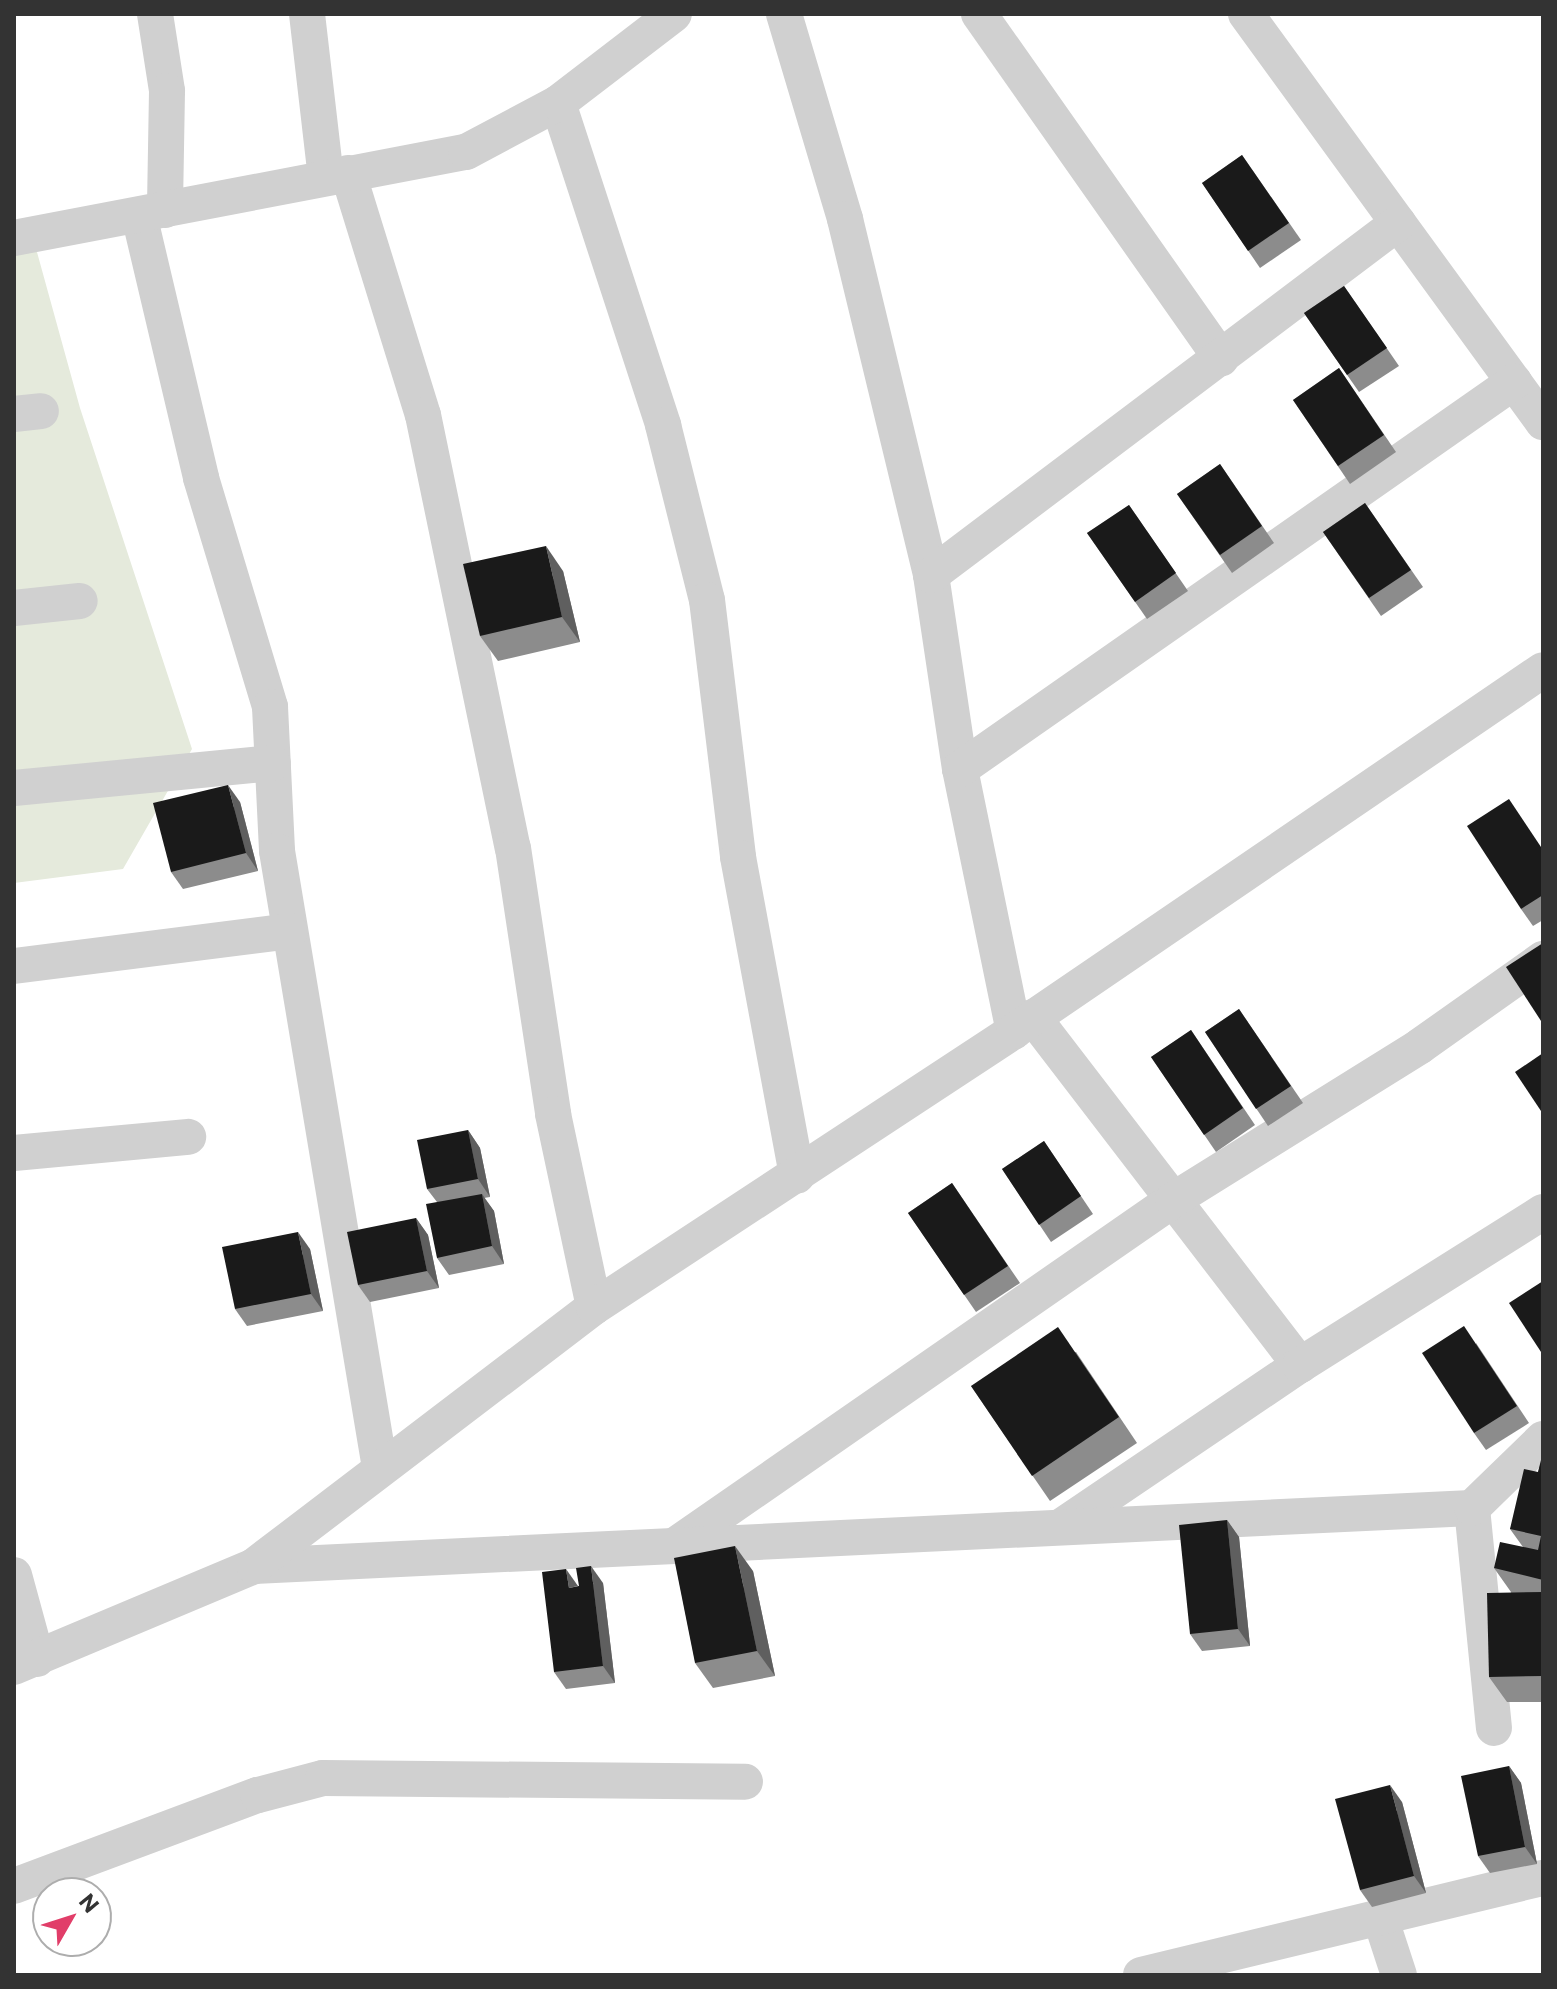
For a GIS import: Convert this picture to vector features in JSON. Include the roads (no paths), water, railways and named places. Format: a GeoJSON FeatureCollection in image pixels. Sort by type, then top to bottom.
{"type":"FeatureCollection","features":[{"type":"Feature","properties":{"kind":"street"},"geometry":{"type":"LineString","coordinates":[[155,14],[167,91],[152,212],[201,478],[270,707],[277,851],[380,1468]]}},
{"type":"Feature","properties":{"kind":"street"},"geometry":{"type":"LineString","coordinates":[[307,14],[337,175],[423,415],[513,848],[553,1114],[594,1307]]}},
{"type":"Feature","properties":{"kind":"street"},"geometry":{"type":"LineString","coordinates":[[14,238],[466,152],[558,103],[674,14]]}},
{"type":"Feature","properties":{"kind":"street"},"geometry":{"type":"LineString","coordinates":[[784,14],[845,219],[931,575],[960,769],[1023,1024],[1173,1200],[1300,1365]]}},
{"type":"Feature","properties":{"kind":"street"},"geometry":{"type":"LineString","coordinates":[[979,14],[1221,358]]}},
{"type":"Feature","properties":{"kind":"street"},"geometry":{"type":"LineString","coordinates":[[1254,17],[1398,223],[1543,422]]}},
{"type":"Feature","properties":{"kind":"street"},"geometry":{"type":"LineString","coordinates":[[558,103],[663,425],[707,600],[738,857],[797,1176]]}},
{"type":"Feature","properties":{"kind":"street"},"geometry":{"type":"LineString","coordinates":[[931,575],[1398,223]]}},
{"type":"Feature","properties":{"kind":"street"},"geometry":{"type":"LineString","coordinates":[[960,769],[1514,382]]}},
{"type":"Feature","properties":{"kind":"street"},"geometry":{"type":"LineString","coordinates":[[14,608],[80,601]]}},
{"type":"Feature","properties":{"kind":"street"},"geometry":{"type":"LineString","coordinates":[[14,1575],[26,1663],[254,1566],[594,1307],[797,1176],[1543,670]]}},
{"type":"Feature","properties":{"kind":"street"},"geometry":{"type":"LineString","coordinates":[[14,788],[273,763]]}},
{"type":"Feature","properties":{"kind":"street"},"geometry":{"type":"LineString","coordinates":[[14,966],[290,931]]}},
{"type":"Feature","properties":{"kind":"street"},"geometry":{"type":"LineString","coordinates":[[674,1546],[1173,1200],[1420,1046],[1543,959]]}},
{"type":"Feature","properties":{"kind":"street"},"geometry":{"type":"LineString","coordinates":[[14,1153],[188,1137]]}},
{"type":"Feature","properties":{"kind":"street"},"geometry":{"type":"LineString","coordinates":[[1060,1527],[1300,1365],[1543,1212]]}},
{"type":"Feature","properties":{"kind":"street"},"geometry":{"type":"LineString","coordinates":[[254,1566],[1472,1508],[1543,1439]]}},
{"type":"Feature","properties":{"kind":"street"},"geometry":{"type":"LineString","coordinates":[[1472,1508],[1494,1728]]}},
{"type":"Feature","properties":{"kind":"street"},"geometry":{"type":"LineString","coordinates":[[14,1886],[258,1795],[323,1778],[745,1782]]}},
{"type":"Feature","properties":{"kind":"street"},"geometry":{"type":"LineString","coordinates":[[1141,1975],[1543,1878]]}},
{"type":"Feature","properties":{"kind":"street"},"geometry":{"type":"LineString","coordinates":[[1380,1917],[1399,1975]]}}]}
